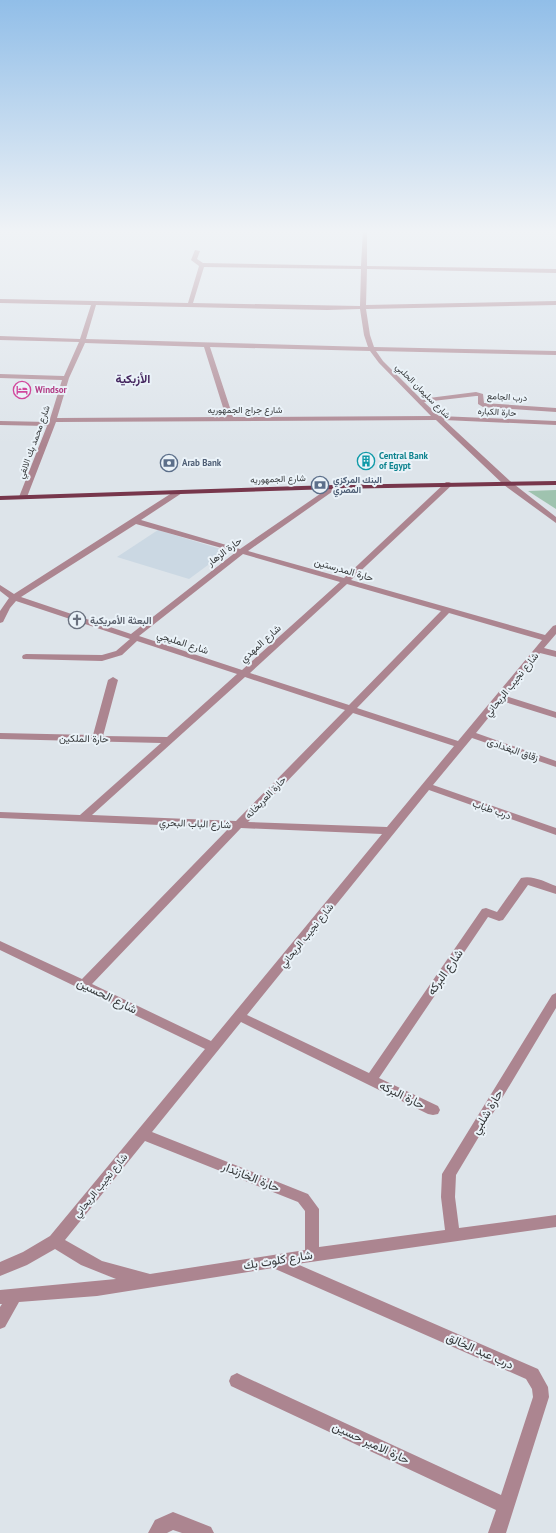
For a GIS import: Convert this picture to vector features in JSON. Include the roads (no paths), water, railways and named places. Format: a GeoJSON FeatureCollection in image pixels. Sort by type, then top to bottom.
{"type":"FeatureCollection","features":[{"type":"Feature","properties":{"kind":"main road","name":"شارع الجمهوريه"},"geometry":{"type":"LineString","coordinates":[[0,498],[333,487],[556,483]]}},
{"type":"Feature","properties":{"kind":"street"},"geometry":{"type":"LineString","coordinates":[[25,302],[363,307],[556,304]]}},
{"type":"Feature","properties":{"kind":"street","name":"شارع سليمان الحلبي"},"geometry":{"type":"LineString","coordinates":[[363,302],[367,335],[371,348],[381,362],[419,401],[507,484],[556,521]]}},
{"type":"Feature","properties":{"kind":"street","name":"شارع محمد بك الالفي"},"geometry":{"type":"LineString","coordinates":[[23,497],[52,422],[66,378],[83,340],[94,303]]}},
{"type":"Feature","properties":{"kind":"street"},"geometry":{"type":"LineString","coordinates":[[0,338],[206,345],[556,353]]}},
{"type":"Feature","properties":{"kind":"street"},"geometry":{"type":"LineString","coordinates":[[206,345],[230,419]]}},
{"type":"Feature","properties":{"kind":"street"},"geometry":{"type":"LineString","coordinates":[[0,376],[66,378]]}},
{"type":"Feature","properties":{"kind":"street","name":"درب الجامع"},"geometry":{"type":"LineString","coordinates":[[419,401],[476,394],[481,395],[481,404],[483,405],[556,410]]}},
{"type":"Feature","properties":{"kind":"street","name":"شارع جراج الجمهوريه"},"geometry":{"type":"LineString","coordinates":[[0,423],[230,419],[437,418]]}},
{"type":"Feature","properties":{"kind":"street","name":"حارة الكباره"},"geometry":{"type":"LineString","coordinates":[[437,418],[556,423]]}},
{"type":"Feature","properties":{"kind":"street","name":"شارع المهدي"},"geometry":{"type":"LineString","coordinates":[[83,818],[346,581],[449,484]]}},
{"type":"Feature","properties":{"kind":"street","name":"حارة الزهار"},"geometry":{"type":"LineString","coordinates":[[26,657],[107,657],[119,653],[134,637],[242,551],[333,487]]}},
{"type":"Feature","properties":{"kind":"street"},"geometry":{"type":"LineString","coordinates":[[0,620],[6,607],[14,598],[178,493]]}},
{"type":"Feature","properties":{"kind":"street","name":"حارة المدرستين"},"geometry":{"type":"LineString","coordinates":[[135,521],[548,639]]}},
{"type":"Feature","properties":{"kind":"street","name":"شارع المليجي"},"geometry":{"type":"LineString","coordinates":[[0,587],[14,598],[461,745]]}},
{"type":"Feature","properties":{"kind":"street","name":"حارة العربخانه"},"geometry":{"type":"LineString","coordinates":[[83,985],[446,610]]}},
{"type":"Feature","properties":{"kind":"street","name":"شارع نجيب الريحاني"},"geometry":{"type":"LineString","coordinates":[[55,1241],[556,628]]}},
{"type":"Feature","properties":{"kind":"street"},"geometry":{"type":"LineString","coordinates":[[539,650],[556,654]]}},
{"type":"Feature","properties":{"kind":"street"},"geometry":{"type":"LineString","coordinates":[[97,738],[113,680]]}},
{"type":"Feature","properties":{"kind":"street"},"geometry":{"type":"LineString","coordinates":[[500,697],[556,715]]}},
{"type":"Feature","properties":{"kind":"street","name":"زقاق البغدادى"},"geometry":{"type":"LineString","coordinates":[[470,734],[556,764]]}},
{"type":"Feature","properties":{"kind":"street","name":"حارة الملكين"},"geometry":{"type":"LineString","coordinates":[[0,736],[169,740]]}},
{"type":"Feature","properties":{"kind":"street","name":"درب طباب"},"geometry":{"type":"LineString","coordinates":[[427,786],[556,832]]}},
{"type":"Feature","properties":{"kind":"street","name":"شارع الباب البحري"},"geometry":{"type":"LineString","coordinates":[[0,815],[390,831]]}},
{"type":"Feature","properties":{"kind":"street","name":"شارع البركه"},"geometry":{"type":"LineString","coordinates":[[371,1080],[486,912],[499,917],[525,881],[532,881],[555,888]]}},
{"type":"Feature","properties":{"kind":"street","name":"شارع الحسين"},"geometry":{"type":"LineString","coordinates":[[0,945],[213,1047]]}},
{"type":"Feature","properties":{"kind":"street","name":"حارة شلبي"},"geometry":{"type":"LineString","coordinates":[[453,1234],[448,1207],[447,1187],[449,1174],[556,998]]}},
{"type":"Feature","properties":{"kind":"street","name":"حارة البركه"},"geometry":{"type":"LineString","coordinates":[[239,1016],[433,1110]]}},
{"type":"Feature","properties":{"kind":"street","name":"حارة الخازندار"},"geometry":{"type":"LineString","coordinates":[[143,1134],[303,1198],[312,1209],[312,1254]]}},
{"type":"Feature","properties":{"kind":"street","name":"شارع كلوت بك"},"geometry":{"type":"LineString","coordinates":[[7,1297],[98,1289],[312,1254],[453,1234],[556,1222]]}},
{"type":"Feature","properties":{"kind":"street"},"geometry":{"type":"LineString","coordinates":[[0,1268],[20,1261],[55,1241],[90,1264],[134,1277],[157,1279]]}},
{"type":"Feature","properties":{"kind":"street","name":"درب عبد الخالق"},"geometry":{"type":"LineString","coordinates":[[274,1261],[532,1374],[540,1387],[541,1397],[497,1533]]}},
{"type":"Feature","properties":{"kind":"street"},"geometry":{"type":"LineString","coordinates":[[0,1322],[7,1297]]}},
{"type":"Feature","properties":{"kind":"street","name":"حارة الامير حسين"},"geometry":{"type":"LineString","coordinates":[[237,1381],[506,1506]]}},
{"type":"Feature","properties":{"kind":"street"},"geometry":{"type":"LineString","coordinates":[[157,1533],[161,1526],[174,1521],[205,1533]]}},
{"type":"Feature","properties":{"kind":"place","name":"Windsor"},"geometry":{"type":"Point","coordinates":[22,390]}},
{"type":"Feature","properties":{"kind":"place","name":"Central Bank of Egypt"},"geometry":{"type":"Point","coordinates":[366,461]}},
{"type":"Feature","properties":{"kind":"place","name":"Arab Bank"},"geometry":{"type":"Point","coordinates":[169,463]}},
{"type":"Feature","properties":{"kind":"place","name":"البنك المركزي المصري"},"geometry":{"type":"Point","coordinates":[320,485]}},
{"type":"Feature","properties":{"kind":"place","name":"البعثة الأمريكية"},"geometry":{"type":"Point","coordinates":[77,620]}},
{"type":"Feature","properties":{"kind":"district","name":"الأزبكية"},"geometry":{"type":"Point","coordinates":[133,379]}}]}
